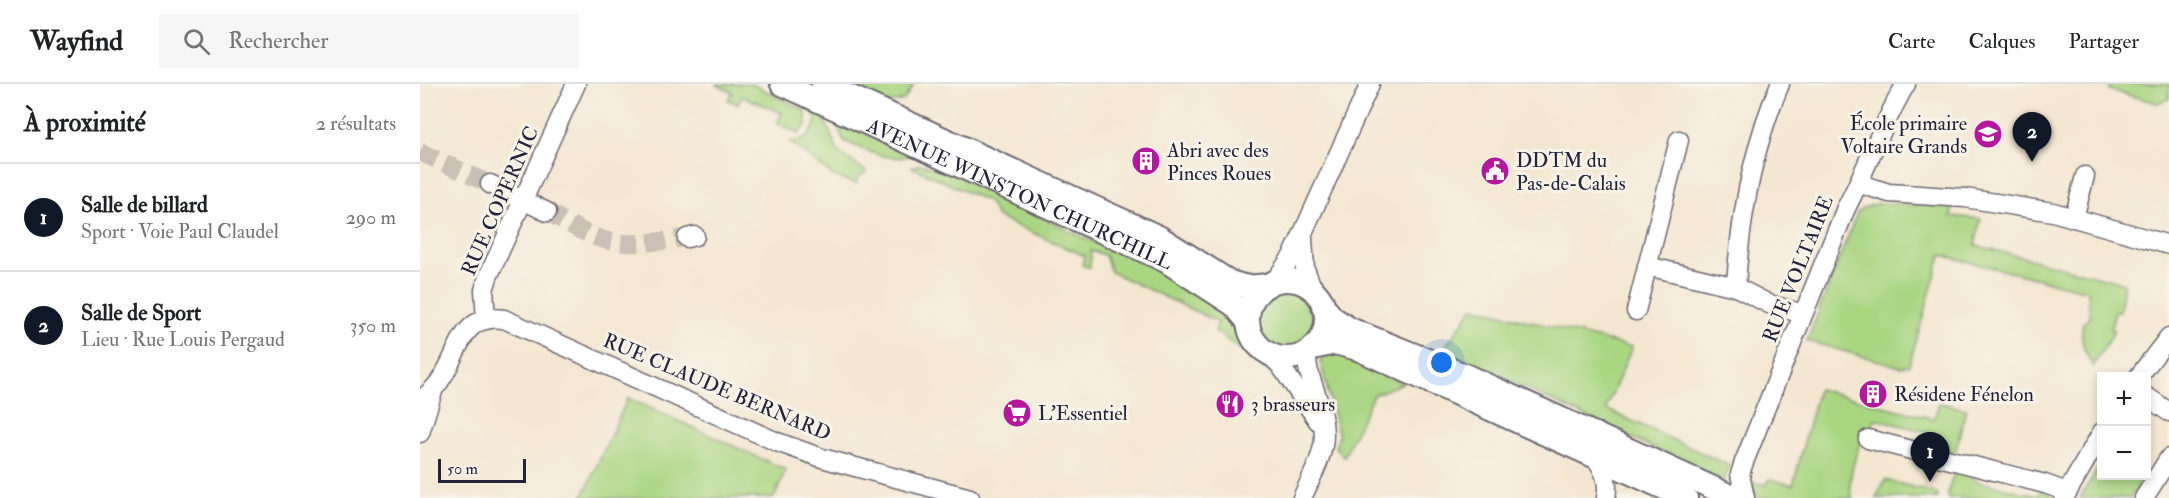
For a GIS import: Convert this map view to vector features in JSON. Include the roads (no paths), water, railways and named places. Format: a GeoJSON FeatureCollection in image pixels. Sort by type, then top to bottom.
{"type":"FeatureCollection","features":[{"type":"Feature","properties":{"kind":"main road","name":"AVENUE WINSTON CHURCHILL"},"geometry":{"type":"LineString","coordinates":[[782,84],[1166,261],[1234,305],[1248,322]]}},
{"type":"Feature","properties":{"kind":"main road","name":"AVENUE WINSTON CHURCHILL"},"geometry":{"type":"LineString","coordinates":[[824,84],[1159,237],[1230,282],[1247,287],[1271,284]]}},
{"type":"Feature","properties":{"kind":"main road"},"geometry":{"type":"LineString","coordinates":[[1686,498],[1597,460],[1358,349],[1335,343],[1289,358],[1265,351],[1252,337],[1248,322],[1251,303],[1271,284],[1293,281],[1319,299],[1333,318],[1350,329],[1467,376],[1729,495]]}},
{"type":"Feature","properties":{"kind":"main road"},"geometry":{"type":"LineString","coordinates":[[1310,350],[1325,326],[1319,299]]}},
{"type":"Feature","properties":{"kind":"street","name":"RUE COPERNIC"},"geometry":{"type":"LineString","coordinates":[[486,320],[486,283],[546,155],[576,84]]}},
{"type":"Feature","properties":{"kind":"street"},"geometry":{"type":"LineString","coordinates":[[1271,284],[1288,264],[1304,233],[1370,84]]}},
{"type":"Feature","properties":{"kind":"street"},"geometry":{"type":"LineString","coordinates":[[1736,287],[1743,214],[1754,161],[1766,117],[1780,84]]}},
{"type":"Feature","properties":{"kind":"street","name":"RUE VOLTAIRE"},"geometry":{"type":"LineString","coordinates":[[1729,495],[1740,474],[1846,208],[1860,184],[1870,152],[1905,84]]}},
{"type":"Feature","properties":{"kind":"street"},"geometry":{"type":"LineString","coordinates":[[1636,311],[1679,140]]}},
{"type":"Feature","properties":{"kind":"street"},"geometry":{"type":"LineString","coordinates":[[2074,218],[2085,176]]}},
{"type":"Feature","properties":{"kind":"street"},"geometry":{"type":"LineString","coordinates":[[490,184],[524,198],[547,212]]}},
{"type":"Feature","properties":{"kind":"street"},"geometry":{"type":"LineString","coordinates":[[1860,184],[1889,193],[1965,198],[2074,218],[2169,245]]}},
{"type":"Feature","properties":{"kind":"street"},"geometry":{"type":"LineString","coordinates":[[1304,233],[1304,261],[1319,299]]}},
{"type":"Feature","properties":{"kind":"street"},"geometry":{"type":"LineString","coordinates":[[1647,266],[1736,287],[1768,304],[1803,314]]}},
{"type":"Feature","properties":{"kind":"street","name":"RUE CLAUDE BERNARD"},"geometry":{"type":"LineString","coordinates":[[486,320],[497,318],[510,321],[791,447],[970,498]]}},
{"type":"Feature","properties":{"kind":"street"},"geometry":{"type":"LineString","coordinates":[[421,425],[426,396],[444,375],[462,337],[470,328],[486,320]]}},
{"type":"Feature","properties":{"kind":"street"},"geometry":{"type":"LineString","coordinates":[[2142,372],[2169,337]]}},
{"type":"Feature","properties":{"kind":"street"},"geometry":{"type":"LineString","coordinates":[[1302,498],[1323,451],[1323,429],[1317,396],[1307,370],[1310,350]]}},
{"type":"Feature","properties":{"kind":"street"},"geometry":{"type":"LineString","coordinates":[[1265,351],[1280,365],[1323,429]]}},
{"type":"Feature","properties":{"kind":"street"},"geometry":{"type":"LineString","coordinates":[[2151,399],[2169,412]]}},
{"type":"Feature","properties":{"kind":"street"},"geometry":{"type":"LineString","coordinates":[[1868,439],[2045,484],[2066,495],[2097,441]]}},
{"type":"Feature","properties":{"kind":"street"},"geometry":{"type":"LineString","coordinates":[[2144,498],[2169,458]]}},
{"type":"Feature","properties":{"kind":"street"},"geometry":{"type":"LineString","coordinates":[[1597,460],[1608,484],[1606,498]]}},
{"type":"Feature","properties":{"kind":"street"},"geometry":{"type":"LineString","coordinates":[[1740,474],[1745,498]]}},
{"type":"Feature","properties":{"kind":"street"},"geometry":{"type":"LineString","coordinates":[[1606,498],[1619,483],[1637,477]]}},
{"type":"Feature","properties":{"kind":"tunnel"},"geometry":{"type":"LineString","coordinates":[[420,152],[490,184]]}},
{"type":"Feature","properties":{"kind":"tunnel"},"geometry":{"type":"LineString","coordinates":[[547,212],[585,233],[609,241],[642,243],[687,238]]}},
{"type":"Feature","properties":{"kind":"place","name":"École primaire Voltaire Grands"},"geometry":{"type":"Point","coordinates":[1988,134]}},
{"type":"Feature","properties":{"kind":"place","name":"Abri avec des Pinces Roues"},"geometry":{"type":"Point","coordinates":[1146,161]}},
{"type":"Feature","properties":{"kind":"place","name":"Salle de Sport"},"geometry":{"type":"Point","coordinates":[2032,162]}},
{"type":"Feature","properties":{"kind":"place","name":"DDTM du Pas-de-Calais"},"geometry":{"type":"Point","coordinates":[1495,171]}},
{"type":"Feature","properties":{"kind":"place","name":"Résidene Fénelon"},"geometry":{"type":"Point","coordinates":[1873,394]}},
{"type":"Feature","properties":{"kind":"place","name":"3 brasseurs"},"geometry":{"type":"Point","coordinates":[1230,404]}},
{"type":"Feature","properties":{"kind":"place","name":"L’Essentiel"},"geometry":{"type":"Point","coordinates":[1017,413]}},
{"type":"Feature","properties":{"kind":"place","name":"Salle de billard"},"geometry":{"type":"Point","coordinates":[1930,482]}}]}
